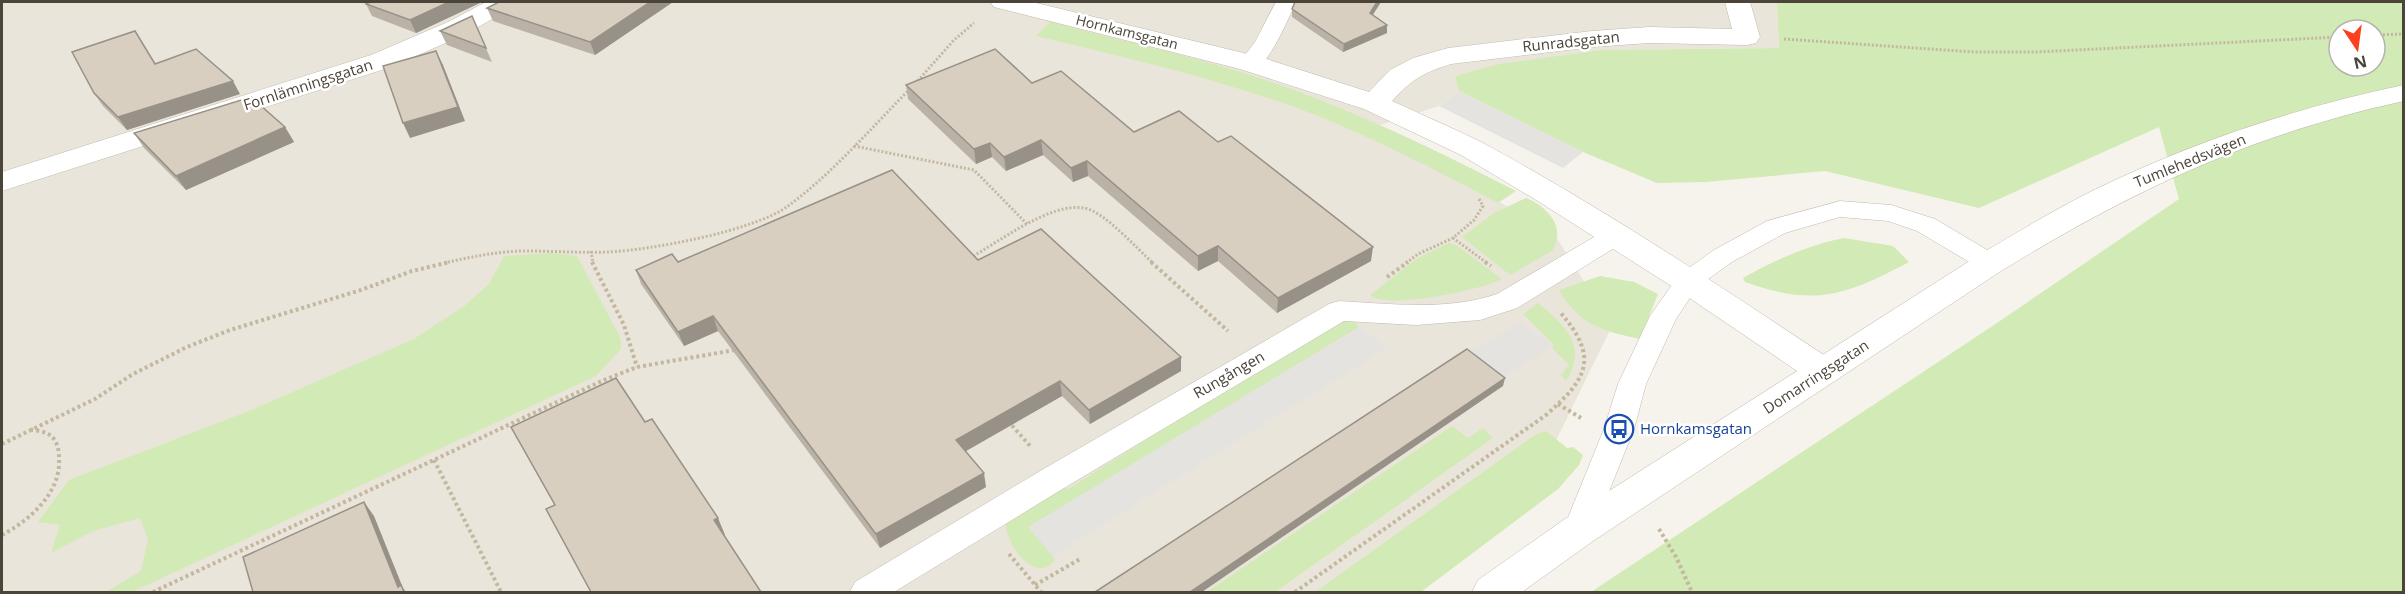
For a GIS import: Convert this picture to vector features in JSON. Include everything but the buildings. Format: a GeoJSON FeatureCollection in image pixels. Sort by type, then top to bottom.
{"type":"FeatureCollection","features":[{"type":"Feature","properties":{"kind":"street","name":"Fornlämningsgatan"},"geometry":{"type":"LineString","coordinates":[[2,182],[381,61],[457,28],[504,2]]}},
{"type":"Feature","properties":{"kind":"street","name":"Hornkamsgatan"},"geometry":{"type":"LineString","coordinates":[[1003,2],[1251,63],[1374,102],[1471,149],[1688,281],[1824,372]]}},
{"type":"Feature","properties":{"kind":"street"},"geometry":{"type":"LineString","coordinates":[[1738,2],[1747,37]]}},
{"type":"Feature","properties":{"kind":"street","name":"Runradsgatan"},"geometry":{"type":"LineString","coordinates":[[1374,102],[1400,76],[1423,64],[1448,56],[1592,39],[1649,35],[1747,37]]}},
{"type":"Feature","properties":{"kind":"street","name":"Tumlehedsvägen"},"geometry":{"type":"LineString","coordinates":[[1990,263],[2100,199],[2166,169],[2228,144],[2317,113],[2403,93]]}},
{"type":"Feature","properties":{"kind":"street","name":"Domarringsgatan"},"geometry":{"type":"LineString","coordinates":[[1492,592],[1579,530],[1990,263]]}},
{"type":"Feature","properties":{"kind":"lane"},"geometry":{"type":"LineString","coordinates":[[1251,63],[1265,44],[1287,2]]}},
{"type":"Feature","properties":{"kind":"lane"},"geometry":{"type":"LineString","coordinates":[[1579,530],[1619,429],[1632,384],[1664,316],[1688,281],[1723,256],[1776,227],[1840,209],[1891,213],[1926,225],[1990,263]]}},
{"type":"Feature","properties":{"kind":"lane"},"geometry":{"type":"LineString","coordinates":[[1339,311],[1416,315],[1480,310],[1507,301],[1615,236]]}},
{"type":"Feature","properties":{"kind":"lane","name":"Rungången"},"geometry":{"type":"LineString","coordinates":[[867,592],[1058,476],[1339,311]]}},
{"type":"Feature","properties":{"kind":"path"},"geometry":{"type":"LineString","coordinates":[[2,444],[95,399],[133,374],[187,347],[230,330],[361,290],[412,271],[474,256],[523,251],[609,252],[659,245],[752,225],[787,207],[892,109],[954,39],[978,21]]}},
{"type":"Feature","properties":{"kind":"path"},"geometry":{"type":"LineString","coordinates":[[2387,35],[2403,34]]}},
{"type":"Feature","properties":{"kind":"path"},"geometry":{"type":"LineString","coordinates":[[1747,37],[1900,48],[2005,52],[2327,38]]}},
{"type":"Feature","properties":{"kind":"path"},"geometry":{"type":"LineString","coordinates":[[854,146],[974,170],[1027,224]]}},
{"type":"Feature","properties":{"kind":"path"},"geometry":{"type":"LineString","coordinates":[[1339,311],[1418,254],[1453,238],[1481,213],[1483,206],[1474,195]]}},
{"type":"Feature","properties":{"kind":"path"},"geometry":{"type":"LineString","coordinates":[[968,259],[1027,224],[1062,209],[1084,208],[1100,216],[1258,358]]}},
{"type":"Feature","properties":{"kind":"path"},"geometry":{"type":"LineString","coordinates":[[1295,592],[1546,415],[1575,388],[1582,376],[1585,357],[1581,343],[1570,323],[1559,311],[1525,290],[1453,238]]}},
{"type":"Feature","properties":{"kind":"path"},"geometry":{"type":"LineString","coordinates":[[591,251],[591,259],[623,325],[635,355],[637,367]]}},
{"type":"Feature","properties":{"kind":"path"},"geometry":{"type":"LineString","coordinates":[[153,592],[637,367],[715,355],[746,347]]}},
{"type":"Feature","properties":{"kind":"path"},"geometry":{"type":"LineString","coordinates":[[1003,416],[1058,476]]}},
{"type":"Feature","properties":{"kind":"path"},"geometry":{"type":"LineString","coordinates":[[2,535],[27,518],[44,500],[58,475],[61,461],[51,437],[29,429]]}},
{"type":"Feature","properties":{"kind":"path"},"geometry":{"type":"LineString","coordinates":[[434,460],[501,592]]}},
{"type":"Feature","properties":{"kind":"path"},"geometry":{"type":"LineString","coordinates":[[983,522],[1041,592]]}},
{"type":"Feature","properties":{"kind":"path"},"geometry":{"type":"LineString","coordinates":[[1676,557],[1692,592]]}},
{"type":"Feature","properties":{"kind":"path"},"geometry":{"type":"LineString","coordinates":[[1035,585],[1080,559]]}},
{"type":"Feature","properties":{"kind":"shaded area"},"geometry":{"type":"Polygon","coordinates":[[[2,2],[1777,2],[1779,48],[1601,50],[1455,76],[1459,91],[1439,106],[1362,131],[1551,229],[1612,326],[1549,455],[1381,592],[2,592],[2,2]]]}},
{"type":"Feature","properties":{"kind":"shaded area"},"geometry":{"type":"Polygon","coordinates":[[[1459,91],[1583,152],[1563,168],[1439,106],[1459,91]]]}},
{"type":"Feature","properties":{"kind":"shaded area"},"geometry":{"type":"Polygon","coordinates":[[[1520,322],[1553,346],[1497,381],[1466,356],[1520,322]]]}},
{"type":"Feature","properties":{"kind":"shaded area"},"geometry":{"type":"Polygon","coordinates":[[[1359,327],[1387,348],[1053,556],[1028,527],[1359,327]]]}},
{"type":"Feature","properties":{"kind":"green space"},"geometry":{"type":"Polygon","coordinates":[[[1777,2],[2403,2],[2403,592],[1591,592],[1994,325],[2179,199],[2159,127],[1979,208],[1825,171],[1706,182],[1657,183],[1583,152],[1459,91],[1455,76],[1500,64],[1601,50],[1779,48],[1777,2]]]}},
{"type":"Feature","properties":{"kind":"green space"},"geometry":{"type":"Polygon","coordinates":[[[1050,22],[1196,59],[1283,86],[1401,135],[1516,191],[1498,203],[1400,153],[1300,109],[1202,78],[1036,36],[1050,22]]]}},
{"type":"Feature","properties":{"kind":"green space"},"geometry":{"type":"Polygon","coordinates":[[[1526,198],[1541,207],[1553,219],[1556,226],[1556,242],[1552,251],[1510,275],[1462,237],[1494,213],[1526,198]]]}},
{"type":"Feature","properties":{"kind":"green space"},"geometry":{"type":"Polygon","coordinates":[[[1844,238],[1893,246],[1909,262],[1847,290],[1811,296],[1770,290],[1745,282],[1743,278],[1792,254],[1844,238]]]}},
{"type":"Feature","properties":{"kind":"green space"},"geometry":{"type":"Polygon","coordinates":[[[1449,243],[1456,245],[1502,279],[1434,297],[1394,300],[1379,299],[1370,295],[1418,258],[1449,243]]]}},
{"type":"Feature","properties":{"kind":"green space"},"geometry":{"type":"Polygon","coordinates":[[[552,253],[577,256],[621,339],[621,349],[596,376],[132,592],[106,592],[141,571],[148,539],[140,518],[93,531],[51,553],[60,525],[38,522],[69,480],[249,411],[414,339],[464,306],[489,284],[504,256],[552,253]]]}},
{"type":"Feature","properties":{"kind":"green space"},"geometry":{"type":"Polygon","coordinates":[[[1600,276],[1634,282],[1658,294],[1640,339],[1593,325],[1575,311],[1559,290],[1600,276]]]}},
{"type":"Feature","properties":{"kind":"green space"},"geometry":{"type":"Polygon","coordinates":[[[1538,303],[1557,320],[1571,338],[1575,357],[1566,381],[1561,375],[1569,365],[1552,348],[1554,345],[1523,314],[1538,303]]]}},
{"type":"Feature","properties":{"kind":"green space"},"geometry":{"type":"Polygon","coordinates":[[[1343,320],[1354,321],[1359,327],[1029,527],[1055,560],[1047,567],[1039,568],[1030,565],[1015,550],[1006,523],[1063,488],[1068,489],[1251,373],[1343,320]]]}},
{"type":"Feature","properties":{"kind":"green space"},"geometry":{"type":"Polygon","coordinates":[[[1452,426],[1468,438],[1483,428],[1493,438],[1275,592],[1207,592],[1452,426]]]}},
{"type":"Feature","properties":{"kind":"green space"},"geometry":{"type":"Polygon","coordinates":[[[1546,431],[1567,448],[1573,447],[1583,455],[1579,465],[1558,489],[1421,592],[1315,592],[1535,435],[1546,431]]]}},
{"type":"Feature","properties":{"kind":"place","name":"Hornkamsgatan"},"geometry":{"type":"Point","coordinates":[1619,429]}}]}
